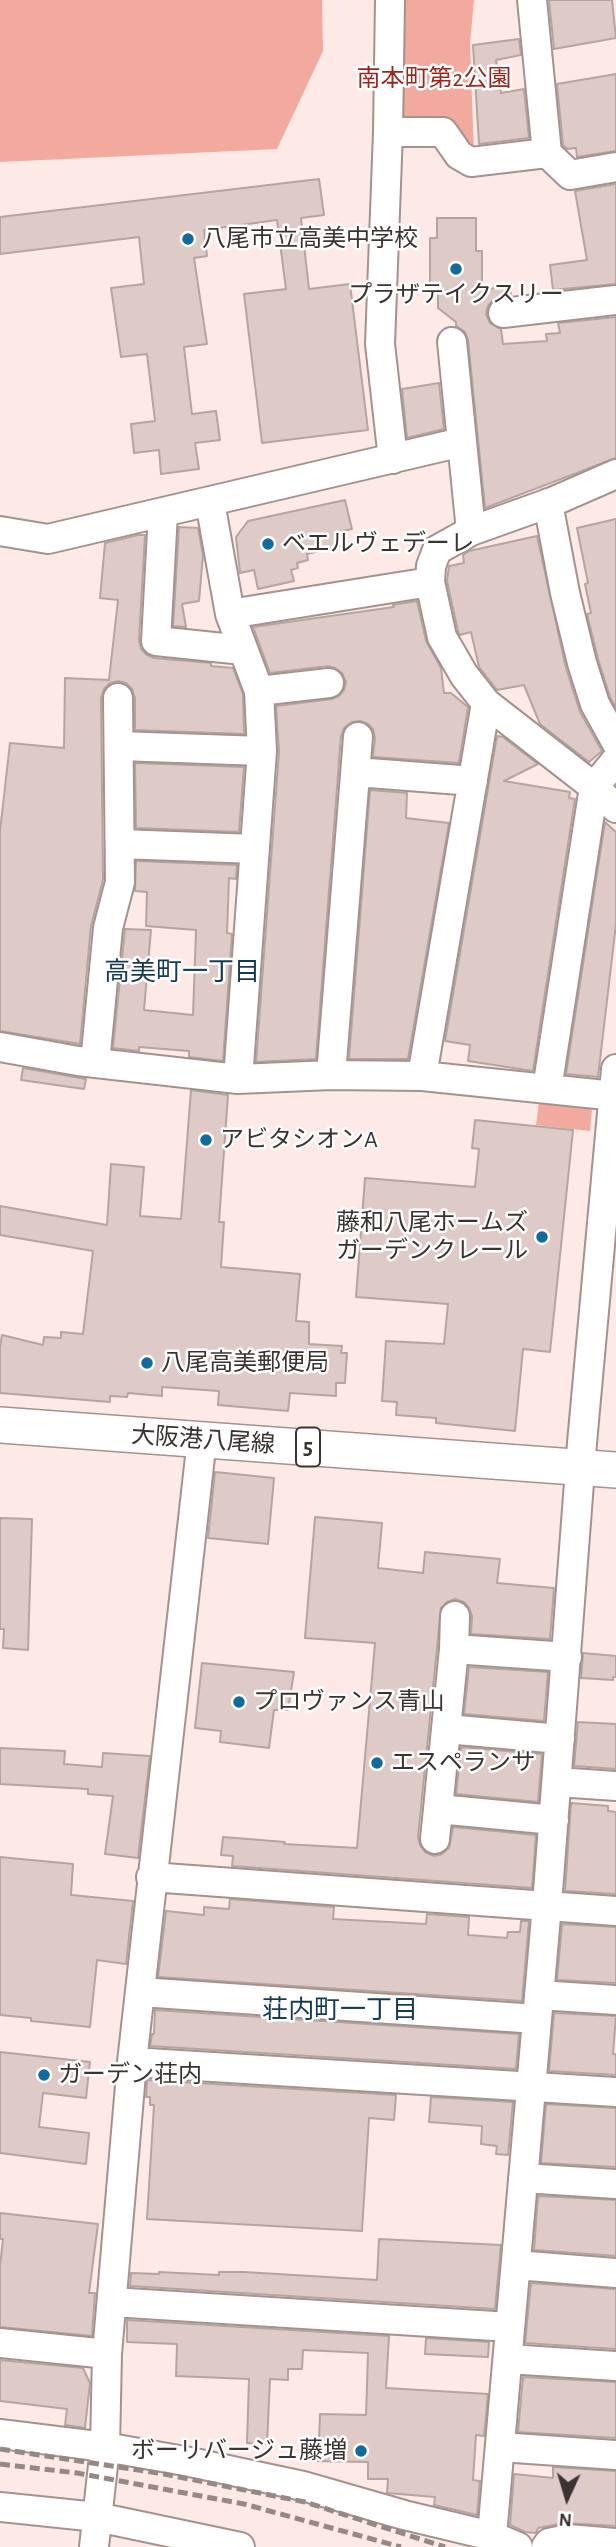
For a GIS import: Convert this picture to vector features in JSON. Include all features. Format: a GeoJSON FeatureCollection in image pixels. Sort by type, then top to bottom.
{"type":"FeatureCollection","features":[{"type":"Feature","properties":{"kind":"main road","name":"大阪港八尾線"},"geometry":{"type":"LineString","coordinates":[[0,1425],[616,1470]]}},
{"type":"Feature","properties":{"kind":"street"},"geometry":{"type":"LineString","coordinates":[[390,0],[380,344],[393,459]]}},
{"type":"Feature","properties":{"kind":"street"},"geometry":{"type":"LineString","coordinates":[[532,0],[547,153],[570,175],[616,167]]}},
{"type":"Feature","properties":{"kind":"street"},"geometry":{"type":"LineString","coordinates":[[388,132],[443,132],[459,155],[471,162],[547,153]]}},
{"type":"Feature","properties":{"kind":"street"},"geometry":{"type":"LineString","coordinates":[[503,313],[616,300]]}},
{"type":"Feature","properties":{"kind":"street"},"geometry":{"type":"LineString","coordinates":[[452,342],[471,531]]}},
{"type":"Feature","properties":{"kind":"street"},"geometry":{"type":"LineString","coordinates":[[0,531],[48,539],[462,443]]}},
{"type":"Feature","properties":{"kind":"street"},"geometry":{"type":"LineString","coordinates":[[616,474],[548,503],[471,531],[437,550],[431,566],[430,582],[442,637],[464,675],[486,703],[594,787],[616,808]]}},
{"type":"Feature","properties":{"kind":"street"},"geometry":{"type":"LineString","coordinates":[[209,502],[230,614],[259,691],[262,751],[238,1079]]}},
{"type":"Feature","properties":{"kind":"street"},"geometry":{"type":"LineString","coordinates":[[548,503],[582,663],[595,704],[616,742]]}},
{"type":"Feature","properties":{"kind":"street"},"geometry":{"type":"LineString","coordinates":[[163,513],[156,641],[243,650]]}},
{"type":"Feature","properties":{"kind":"street"},"geometry":{"type":"LineString","coordinates":[[230,614],[430,582]]}},
{"type":"Feature","properties":{"kind":"street"},"geometry":{"type":"LineString","coordinates":[[259,691],[328,683]]}},
{"type":"Feature","properties":{"kind":"street"},"geometry":{"type":"LineString","coordinates":[[95,1063],[108,928],[120,882],[118,698]]}},
{"type":"Feature","properties":{"kind":"street"},"geometry":{"type":"LineString","coordinates":[[422,1076],[486,703]]}},
{"type":"Feature","properties":{"kind":"street"},"geometry":{"type":"LineString","coordinates":[[331,1075],[358,737]]}},
{"type":"Feature","properties":{"kind":"street"},"geometry":{"type":"LineString","coordinates":[[119,746],[262,751]]}},
{"type":"Feature","properties":{"kind":"street"},"geometry":{"type":"LineString","coordinates":[[547,1089],[594,787],[616,760]]}},
{"type":"Feature","properties":{"kind":"street"},"geometry":{"type":"LineString","coordinates":[[356,772],[472,781]]}},
{"type":"Feature","properties":{"kind":"street"},"geometry":{"type":"LineString","coordinates":[[120,844],[255,849]]}},
{"type":"Feature","properties":{"kind":"street"},"geometry":{"type":"LineString","coordinates":[[0,1047],[95,1063],[238,1079],[331,1075],[422,1076],[547,1089],[615,1087],[580,1468],[561,1739],[492,2542]]}},
{"type":"Feature","properties":{"kind":"street"},"geometry":{"type":"LineString","coordinates":[[94,2547],[105,2447],[107,2354],[132,2062],[202,1439]]}},
{"type":"Feature","properties":{"kind":"street"},"geometry":{"type":"LineString","coordinates":[[435,1839],[455,1616]]}},
{"type":"Feature","properties":{"kind":"street"},"geometry":{"type":"LineString","coordinates":[[454,1650],[567,1657]]}},
{"type":"Feature","properties":{"kind":"street"},"geometry":{"type":"LineString","coordinates":[[446,1729],[561,1739]]}},
{"type":"Feature","properties":{"kind":"street"},"geometry":{"type":"LineString","coordinates":[[557,1782],[616,1786]]}},
{"type":"Feature","properties":{"kind":"street"},"geometry":{"type":"LineString","coordinates":[[438,1809],[554,1820]]}},
{"type":"Feature","properties":{"kind":"street"},"geometry":{"type":"LineString","coordinates":[[151,1877],[616,1912]]}},
{"type":"Feature","properties":{"kind":"street"},"geometry":{"type":"LineString","coordinates":[[140,1992],[538,2007],[616,2000]]}},
{"type":"Feature","properties":{"kind":"street"},"geometry":{"type":"LineString","coordinates":[[132,2062],[616,2092]]}},
{"type":"Feature","properties":{"kind":"street"},"geometry":{"type":"LineString","coordinates":[[523,2178],[616,2184]]}},
{"type":"Feature","properties":{"kind":"street"},"geometry":{"type":"LineString","coordinates":[[516,2264],[616,2273]]}},
{"type":"Feature","properties":{"kind":"street"},"geometry":{"type":"LineString","coordinates":[[112,2302],[510,2327]]}},
{"type":"Feature","properties":{"kind":"street"},"geometry":{"type":"LineString","coordinates":[[0,2343],[107,2354]]}},
{"type":"Feature","properties":{"kind":"street"},"geometry":{"type":"LineString","coordinates":[[508,2359],[616,2366]]}},
{"type":"Feature","properties":{"kind":"street"},"geometry":{"type":"LineString","coordinates":[[0,2434],[105,2447],[303,2486],[492,2542],[518,2547]]}},
{"type":"Feature","properties":{"kind":"street"},"geometry":{"type":"LineString","coordinates":[[500,2447],[616,2455]]}},
{"type":"Feature","properties":{"kind":"street"},"geometry":{"type":"LineString","coordinates":[[0,2507],[97,2517],[240,2547]]}},
{"type":"Feature","properties":{"kind":"street"},"geometry":{"type":"LineString","coordinates":[[546,2547],[549,2543],[568,2539],[616,2543]]}},
{"type":"Feature","properties":{"kind":"green space"},"geometry":{"type":"Polygon","coordinates":[[[0,0],[322,0],[323,51],[277,149],[0,162],[0,0]]]}},
{"type":"Feature","properties":{"kind":"green space","name":"南本町第2公園"},"geometry":{"type":"Polygon","coordinates":[[[399,0],[474,0],[470,43],[474,154],[400,123],[399,0]]]}},
{"type":"Feature","properties":{"kind":"green space"},"geometry":{"type":"Polygon","coordinates":[[[539,1102],[592,1108],[590,1131],[536,1125],[539,1102]]]}},
{"type":"Feature","properties":{"kind":"building"},"geometry":{"type":"Polygon","coordinates":[[[549,0],[612,0],[616,38],[554,49],[549,0]]]}},
{"type":"Feature","properties":{"kind":"building"},"geometry":{"type":"Polygon","coordinates":[[[519,39],[521,55],[496,60],[501,93],[524,89],[529,138],[479,144],[473,45],[519,39]]]}},
{"type":"Feature","properties":{"kind":"building"},"geometry":{"type":"Polygon","coordinates":[[[616,74],[616,151],[577,157],[576,148],[567,149],[563,145],[557,84],[616,74]]]}},
{"type":"Feature","properties":{"kind":"building"},"geometry":{"type":"Polygon","coordinates":[[[319,179],[324,215],[301,218],[309,289],[350,284],[368,430],[262,443],[244,294],[286,289],[277,220],[204,230],[207,256],[194,258],[207,344],[184,347],[192,414],[216,411],[220,440],[195,443],[199,469],[161,474],[159,450],[134,453],[131,424],[155,421],[147,354],[121,357],[111,288],[144,284],[139,237],[0,254],[0,217],[319,179]]]}},
{"type":"Feature","properties":{"kind":"building"},"geometry":{"type":"Polygon","coordinates":[[[616,184],[616,284],[553,290],[550,265],[587,260],[575,191],[616,184]]]}},
{"type":"Feature","properties":{"kind":"building"},"geometry":{"type":"Polygon","coordinates":[[[437,218],[476,218],[476,251],[482,251],[482,290],[509,286],[511,295],[493,300],[486,314],[490,323],[501,329],[503,344],[547,341],[546,334],[560,333],[558,323],[616,317],[616,458],[485,508],[468,340],[465,332],[456,326],[456,322],[438,308],[438,288],[430,288],[430,238],[437,238],[437,218]]]}},
{"type":"Feature","properties":{"kind":"building"},"geometry":{"type":"Polygon","coordinates":[[[439,383],[444,429],[407,438],[402,389],[439,383]]]}},
{"type":"Feature","properties":{"kind":"building","name":"ベエルヴェデーレ"},"geometry":{"type":"Polygon","coordinates":[[[345,500],[352,529],[338,532],[341,546],[307,554],[308,560],[297,563],[298,568],[291,570],[294,581],[258,589],[254,570],[240,573],[236,537],[248,521],[345,500]]]}},
{"type":"Feature","properties":{"kind":"building"},"geometry":{"type":"Polygon","coordinates":[[[616,519],[616,708],[598,659],[587,614],[591,613],[585,584],[588,583],[577,528],[616,519]]]}},
{"type":"Feature","properties":{"kind":"building"},"geometry":{"type":"Polygon","coordinates":[[[179,527],[198,528],[203,555],[199,601],[182,604],[186,627],[173,626],[179,527]]]}},
{"type":"Feature","properties":{"kind":"building"},"geometry":{"type":"Polygon","coordinates":[[[145,535],[139,640],[141,649],[154,658],[211,663],[211,666],[233,668],[243,694],[244,734],[135,730],[135,698],[132,689],[126,683],[118,681],[110,683],[104,689],[101,698],[103,880],[91,926],[80,1044],[0,1031],[0,831],[10,743],[64,748],[65,678],[109,680],[118,600],[100,598],[105,543],[145,535]]]}},
{"type":"Feature","properties":{"kind":"building"},"geometry":{"type":"Polygon","coordinates":[[[537,536],[566,668],[580,712],[602,751],[589,762],[540,724],[524,685],[497,690],[479,667],[471,632],[460,635],[458,631],[447,581],[449,566],[464,563],[463,555],[469,551],[537,536]]]}},
{"type":"Feature","properties":{"kind":"building"},"geometry":{"type":"Polygon","coordinates":[[[417,601],[426,641],[441,668],[444,693],[451,693],[468,707],[459,763],[373,757],[375,738],[373,729],[368,724],[352,722],[344,728],[341,736],[316,1059],[256,1062],[279,752],[276,706],[332,699],[344,690],[346,682],[342,673],[328,666],[270,673],[253,627],[394,607],[393,605],[417,601]]]}},
{"type":"Feature","properties":{"kind":"building"},"geometry":{"type":"Polygon","coordinates":[[[497,736],[503,737],[538,764],[504,781],[570,792],[569,798],[575,799],[533,1071],[468,1061],[470,1045],[445,1041],[497,736]]]}},
{"type":"Feature","properties":{"kind":"building"},"geometry":{"type":"Polygon","coordinates":[[[135,763],[244,767],[239,832],[136,828],[135,763]]]}},
{"type":"Feature","properties":{"kind":"building"},"geometry":{"type":"Polygon","coordinates":[[[370,790],[407,793],[406,818],[449,823],[408,1059],[349,1059],[370,790]]]}},
{"type":"Feature","properties":{"kind":"building"},"geometry":{"type":"Polygon","coordinates":[[[605,822],[616,832],[616,924],[598,1077],[566,1074],[605,822]]]}},
{"type":"Feature","properties":{"kind":"building"},"geometry":{"type":"Polygon","coordinates":[[[136,861],[237,865],[236,879],[229,878],[227,933],[232,934],[223,1061],[189,1057],[189,1051],[113,1048],[125,929],[151,930],[144,1010],[193,1015],[196,930],[146,926],[147,892],[135,891],[136,861]]]}},
{"type":"Feature","properties":{"kind":"building"},"geometry":{"type":"Polygon","coordinates":[[[23,1068],[86,1079],[84,1089],[21,1080],[23,1068]]]}},
{"type":"Feature","properties":{"kind":"building"},"geometry":{"type":"Polygon","coordinates":[[[191,1090],[228,1095],[219,1222],[224,1222],[221,1267],[300,1274],[296,1321],[309,1322],[309,1344],[342,1346],[341,1353],[347,1353],[345,1383],[336,1383],[336,1396],[290,1393],[288,1411],[218,1405],[219,1391],[162,1387],[162,1396],[128,1393],[127,1397],[110,1396],[110,1402],[0,1393],[2,1335],[43,1345],[44,1337],[61,1338],[61,1332],[83,1334],[93,1251],[0,1235],[0,1206],[107,1225],[111,1164],[144,1167],[140,1216],[181,1219],[191,1090]]]}},
{"type":"Feature","properties":{"kind":"building"},"geometry":{"type":"Polygon","coordinates":[[[475,1120],[573,1130],[550,1352],[523,1349],[515,1431],[436,1423],[436,1418],[396,1415],[397,1402],[382,1401],[386,1341],[444,1344],[448,1304],[356,1297],[365,1178],[475,1187],[479,1149],[472,1148],[475,1120]]]}},
{"type":"Feature","properties":{"kind":"building"},"geometry":{"type":"Polygon","coordinates":[[[215,1472],[274,1478],[268,1544],[208,1538],[215,1472]]]}},
{"type":"Feature","properties":{"kind":"building"},"geometry":{"type":"Polygon","coordinates":[[[315,1517],[382,1523],[378,1568],[423,1573],[425,1552],[500,1559],[497,1583],[554,1588],[550,1639],[471,1634],[472,1616],[464,1602],[455,1599],[441,1608],[418,1837],[425,1852],[434,1856],[449,1848],[453,1827],[536,1835],[532,1888],[232,1866],[233,1856],[221,1855],[223,1837],[357,1848],[375,1643],[305,1638],[315,1517]]]}},
{"type":"Feature","properties":{"kind":"building"},"geometry":{"type":"Polygon","coordinates":[[[0,1518],[32,1519],[28,1650],[3,1648],[4,1629],[0,1629],[0,1518]]]}},
{"type":"Feature","properties":{"kind":"building"},"geometry":{"type":"Polygon","coordinates":[[[583,1653],[616,1656],[616,1677],[613,1677],[613,1680],[581,1678],[583,1653]]]}},
{"type":"Feature","properties":{"kind":"building","name":"プロヴァンス青山"},"geometry":{"type":"Polygon","coordinates":[[[202,1663],[294,1672],[288,1710],[274,1710],[269,1748],[220,1742],[221,1731],[195,1728],[202,1663]]]}},
{"type":"Feature","properties":{"kind":"building"},"geometry":{"type":"Polygon","coordinates":[[[469,1667],[548,1672],[544,1721],[464,1714],[469,1667]]]}},
{"type":"Feature","properties":{"kind":"building"},"geometry":{"type":"Polygon","coordinates":[[[578,1722],[616,1724],[616,1769],[574,1766],[578,1722]]]}},
{"type":"Feature","properties":{"kind":"building"},"geometry":{"type":"Polygon","coordinates":[[[461,1747],[542,1754],[538,1802],[456,1794],[461,1747]]]}},
{"type":"Feature","properties":{"kind":"building"},"geometry":{"type":"Polygon","coordinates":[[[0,1748],[65,1751],[64,1764],[102,1767],[103,1753],[150,1756],[138,1858],[105,1854],[113,1796],[88,1794],[88,1789],[0,1784],[0,1748]]]}},
{"type":"Feature","properties":{"kind":"building"},"geometry":{"type":"Polygon","coordinates":[[[571,1803],[608,1806],[608,1811],[616,1812],[616,1894],[565,1891],[571,1803]]]}},
{"type":"Feature","properties":{"kind":"building"},"geometry":{"type":"Polygon","coordinates":[[[0,1857],[73,1864],[71,1895],[133,1901],[126,1964],[97,1960],[90,2027],[0,2015],[0,1857]]]}},
{"type":"Feature","properties":{"kind":"building"},"geometry":{"type":"Polygon","coordinates":[[[230,1899],[334,1907],[333,1919],[426,1924],[427,1914],[469,1917],[468,1935],[507,1938],[508,1932],[520,1932],[521,1921],[529,1921],[522,2001],[158,1977],[166,1911],[204,1915],[204,1907],[229,1909],[230,1899]]]}},
{"type":"Feature","properties":{"kind":"building"},"geometry":{"type":"Polygon","coordinates":[[[562,1924],[616,1927],[616,1983],[557,1980],[562,1924]]]}},
{"type":"Feature","properties":{"kind":"building"},"geometry":{"type":"Polygon","coordinates":[[[155,2010],[519,2034],[516,2069],[150,2046],[154,2034],[155,2010]]]}},
{"type":"Feature","properties":{"kind":"building"},"geometry":{"type":"Polygon","coordinates":[[[554,2013],[616,2016],[613,2054],[616,2054],[616,2075],[549,2071],[554,2013]]]}},
{"type":"Feature","properties":{"kind":"building"},"geometry":{"type":"Polygon","coordinates":[[[0,2052],[90,2062],[86,2098],[43,2093],[39,2127],[89,2133],[86,2164],[0,2153],[0,2052]]]}},
{"type":"Feature","properties":{"kind":"building"},"geometry":{"type":"Polygon","coordinates":[[[147,2080],[396,2095],[394,2120],[369,2118],[362,2231],[147,2219],[154,2105],[150,2105],[150,2097],[146,2097],[147,2080]]]}},
{"type":"Feature","properties":{"kind":"building"},"geometry":{"type":"Polygon","coordinates":[[[431,2097],[513,2102],[508,2155],[496,2154],[497,2146],[481,2144],[482,2126],[429,2122],[431,2097]]]}},
{"type":"Feature","properties":{"kind":"building"},"geometry":{"type":"Polygon","coordinates":[[[546,2104],[616,2108],[616,2167],[541,2163],[546,2104]]]}},
{"type":"Feature","properties":{"kind":"building"},"geometry":{"type":"Polygon","coordinates":[[[538,2196],[616,2200],[616,2256],[534,2250],[538,2196]]]}},
{"type":"Feature","properties":{"kind":"building"},"geometry":{"type":"Polygon","coordinates":[[[0,2213],[98,2224],[89,2293],[95,2293],[92,2336],[0,2327],[3,2239],[0,2239],[0,2213]]]}},
{"type":"Feature","properties":{"kind":"building"},"geometry":{"type":"Polygon","coordinates":[[[379,2239],[501,2245],[495,2309],[130,2286],[131,2273],[159,2272],[219,2275],[219,2272],[244,2272],[377,2280],[379,2239]]]}},
{"type":"Feature","properties":{"kind":"building"},"geometry":{"type":"Polygon","coordinates":[[[531,2283],[616,2289],[616,2349],[525,2343],[531,2283]]]}},
{"type":"Feature","properties":{"kind":"building"},"geometry":{"type":"Polygon","coordinates":[[[127,2320],[389,2336],[386,2388],[488,2394],[484,2436],[476,2435],[473,2480],[480,2481],[477,2515],[434,2505],[435,2497],[387,2493],[388,2479],[368,2479],[368,2462],[312,2461],[312,2441],[319,2441],[320,2414],[366,2415],[368,2353],[303,2350],[302,2369],[288,2369],[288,2380],[270,2379],[267,2444],[247,2443],[249,2379],[176,2376],[177,2344],[127,2342],[127,2320]]]}},
{"type":"Feature","properties":{"kind":"building"},"geometry":{"type":"Polygon","coordinates":[[[426,2338],[489,2342],[488,2357],[425,2354],[426,2338]]]}},
{"type":"Feature","properties":{"kind":"building"},"geometry":{"type":"Polygon","coordinates":[[[0,2360],[83,2368],[90,2383],[85,2428],[65,2425],[67,2409],[0,2401],[0,2360]]]}},
{"type":"Feature","properties":{"kind":"building"},"geometry":{"type":"Polygon","coordinates":[[[523,2377],[616,2382],[616,2438],[518,2432],[523,2377]]]}},
{"type":"Feature","properties":{"kind":"building"},"geometry":{"type":"Polygon","coordinates":[[[553,2467],[616,2471],[616,2526],[565,2523],[538,2528],[536,2533],[525,2532],[510,2525],[514,2474],[553,2478],[553,2467]]]}},
{"type":"Feature","properties":{"kind":"railway"},"geometry":{"type":"LineString","coordinates":[[0,2449],[164,2474],[305,2502],[445,2547]]}},
{"type":"Feature","properties":{"kind":"railway"},"geometry":{"type":"LineString","coordinates":[[0,2464],[77,2473],[244,2504],[401,2547]]}},
{"type":"Feature","properties":{"kind":"place","name":"八尾市立高美中学校"},"geometry":{"type":"Point","coordinates":[188,239]}},
{"type":"Feature","properties":{"kind":"place","name":"プラザテイクスリー"},"geometry":{"type":"Point","coordinates":[456,269]}},
{"type":"Feature","properties":{"kind":"place","name":"ベエルヴェデーレ"},"geometry":{"type":"Point","coordinates":[268,544]}},
{"type":"Feature","properties":{"kind":"place","name":"アビタシオンA"},"geometry":{"type":"Point","coordinates":[206,1140]}},
{"type":"Feature","properties":{"kind":"place","name":"藤和八尾ホームズ ガーデンクレール"},"geometry":{"type":"Point","coordinates":[542,1237]}},
{"type":"Feature","properties":{"kind":"place","name":"八尾高美郵便局"},"geometry":{"type":"Point","coordinates":[147,1363]}},
{"type":"Feature","properties":{"kind":"place","name":"プロヴァンス青山"},"geometry":{"type":"Point","coordinates":[239,1702]}},
{"type":"Feature","properties":{"kind":"place","name":"エスペランサ"},"geometry":{"type":"Point","coordinates":[377,1763]}},
{"type":"Feature","properties":{"kind":"place","name":"ガーデン荘内"},"geometry":{"type":"Point","coordinates":[44,2075]}},
{"type":"Feature","properties":{"kind":"place","name":"ボーリバージュ藤増"},"geometry":{"type":"Point","coordinates":[361,2451]}},
{"type":"Feature","properties":{"kind":"district","name":"高美町一丁目"},"geometry":{"type":"Point","coordinates":[182,972]}},
{"type":"Feature","properties":{"kind":"district","name":"荘内町一丁目"},"geometry":{"type":"Point","coordinates":[340,2010]}}]}
